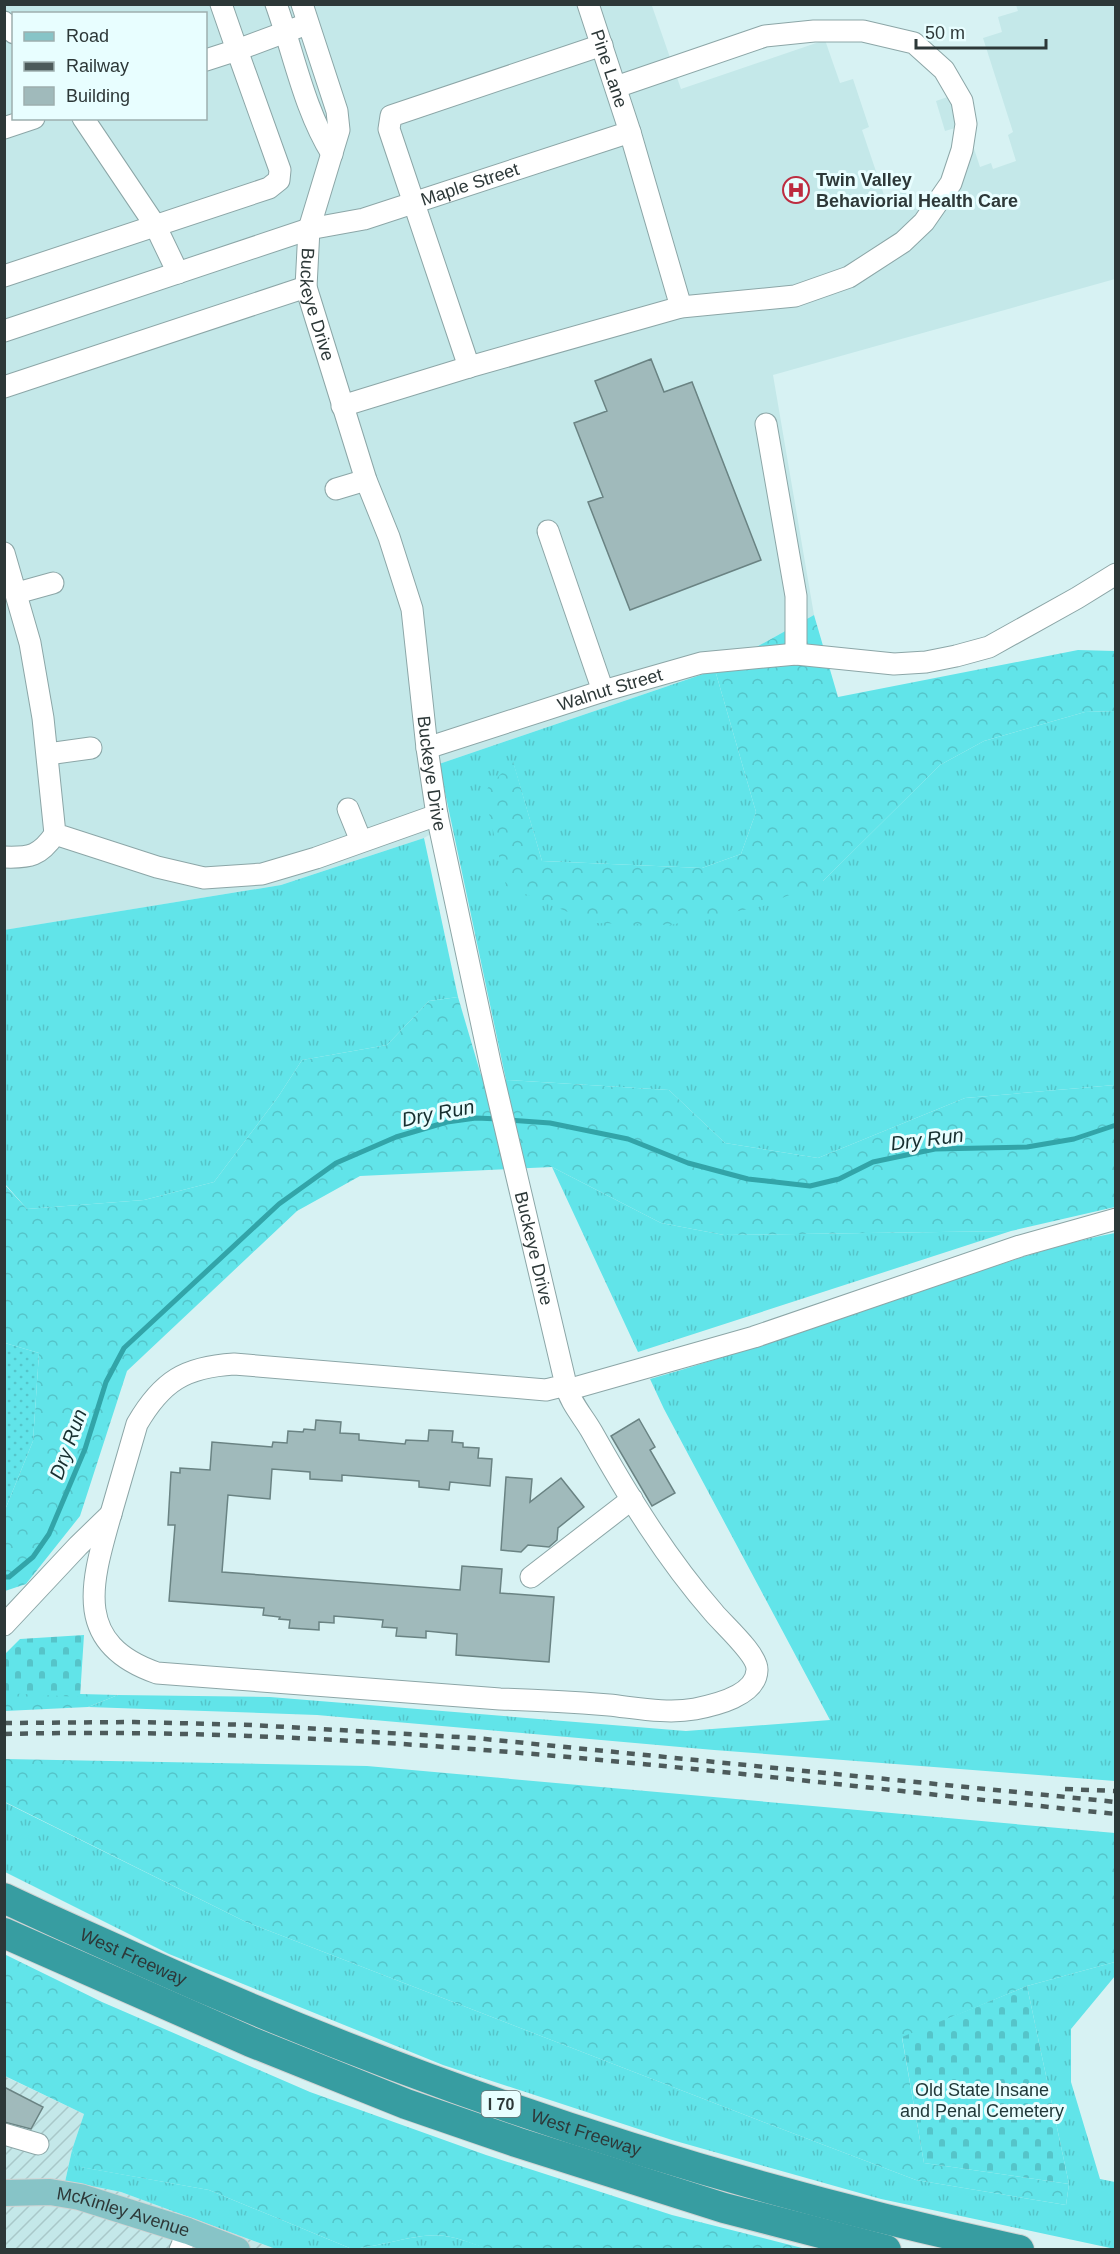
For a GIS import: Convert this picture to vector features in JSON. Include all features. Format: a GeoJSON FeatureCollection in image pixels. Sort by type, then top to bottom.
{"type":"FeatureCollection","features":[{"type":"Feature","properties":{"kind":"highway","name":"West Freeway"},"geometry":{"type":"LineString","coordinates":[[4,1898],[234,2002],[469,2093],[760,2185],[868,2214],[1019,2250]]}},
{"type":"Feature","properties":{"kind":"highway","name":"West Freeway"},"geometry":{"type":"LineString","coordinates":[[4,1932],[251,2042],[417,2108],[538,2150],[713,2204],[886,2250]]}},
{"type":"Feature","properties":{"kind":"main road","name":"McKinley Avenue"},"geometry":{"type":"LineString","coordinates":[[4,2193],[50,2192],[80,2197],[184,2240],[237,2250]]}},
{"type":"Feature","properties":{"kind":"lane"},"geometry":{"type":"LineString","coordinates":[[4,276],[269,188],[279,180],[280,170],[221,4]]}},
{"type":"Feature","properties":{"kind":"lane"},"geometry":{"type":"LineString","coordinates":[[276,4],[313,116],[332,154]]}},
{"type":"Feature","properties":{"kind":"lane","name":"Pine Lane"},"geometry":{"type":"LineString","coordinates":[[588,4],[630,132],[681,307]]}},
{"type":"Feature","properties":{"kind":"lane"},"geometry":{"type":"LineString","coordinates":[[207,60],[286,31],[305,14]]}},
{"type":"Feature","properties":{"kind":"lane","name":"Buckeye Drive"},"geometry":{"type":"LineString","coordinates":[[305,14],[337,111],[339,130],[309,229],[306,286],[366,480],[389,537],[412,609],[427,748],[437,815],[491,1067],[568,1391]]}},
{"type":"Feature","properties":{"kind":"lane"},"geometry":{"type":"LineString","coordinates":[[342,406],[469,367],[681,307],[795,296],[849,277],[903,242],[924,222],[951,183],[962,150],[966,124],[962,101],[944,70],[914,43],[863,31],[814,31],[765,36],[616,87]]}},
{"type":"Feature","properties":{"kind":"lane"},"geometry":{"type":"LineString","coordinates":[[469,367],[389,129],[391,116],[602,45]]}},
{"type":"Feature","properties":{"kind":"lane"},"geometry":{"type":"LineString","coordinates":[[4,128],[28,120]]}},
{"type":"Feature","properties":{"kind":"lane"},"geometry":{"type":"LineString","coordinates":[[83,120],[155,225],[178,273]]}},
{"type":"Feature","properties":{"kind":"lane","name":"Maple Street"},"geometry":{"type":"LineString","coordinates":[[4,331],[309,229],[364,219],[630,132]]}},
{"type":"Feature","properties":{"kind":"lane"},"geometry":{"type":"LineString","coordinates":[[4,387],[306,286]]}},
{"type":"Feature","properties":{"kind":"lane"},"geometry":{"type":"LineString","coordinates":[[766,424],[794,579],[796,654]]}},
{"type":"Feature","properties":{"kind":"lane"},"geometry":{"type":"LineString","coordinates":[[336,489],[366,480]]}},
{"type":"Feature","properties":{"kind":"lane"},"geometry":{"type":"LineString","coordinates":[[548,531],[603,691]]}},
{"type":"Feature","properties":{"kind":"lane"},"geometry":{"type":"LineString","coordinates":[[4,553],[30,643],[48,754],[55,834],[45,848],[33,856],[4,857]]}},
{"type":"Feature","properties":{"kind":"lane","name":"Walnut Street"},"geometry":{"type":"LineString","coordinates":[[427,748],[603,691],[701,663],[796,654],[894,664],[926,662],[956,656],[989,647],[1116,574]]}},
{"type":"Feature","properties":{"kind":"lane"},"geometry":{"type":"LineString","coordinates":[[17,593],[53,583]]}},
{"type":"Feature","properties":{"kind":"lane"},"geometry":{"type":"LineString","coordinates":[[48,754],[91,748]]}},
{"type":"Feature","properties":{"kind":"lane"},"geometry":{"type":"LineString","coordinates":[[348,809],[361,841]]}},
{"type":"Feature","properties":{"kind":"lane"},"geometry":{"type":"LineString","coordinates":[[55,834],[157,867],[204,878],[262,874],[316,858],[437,815]]}},
{"type":"Feature","properties":{"kind":"lane"},"geometry":{"type":"LineString","coordinates":[[568,1391],[632,1499],[681,1574],[755,1661],[757,1670],[753,1682],[745,1691],[702,1707],[667,1710],[550,1700],[500,1700],[157,1673],[138,1666],[120,1654],[106,1638],[95,1617],[93,1593],[96,1567],[137,1424],[150,1403],[166,1386],[187,1373],[208,1365],[234,1364],[568,1391],[754,1337],[1020,1246],[1116,1219]]}},
{"type":"Feature","properties":{"kind":"lane"},"geometry":{"type":"LineString","coordinates":[[531,1577],[632,1499]]}},
{"type":"Feature","properties":{"kind":"lane"},"geometry":{"type":"LineString","coordinates":[[4,1625],[111,1513]]}},
{"type":"Feature","properties":{"kind":"lane"},"geometry":{"type":"LineString","coordinates":[[4,2134],[38,2144]]}},
{"type":"Feature","properties":{"kind":"shaded area"},"geometry":{"type":"Polygon","coordinates":[[[5,5],[654,5],[652,6],[681,89],[825,40],[840,83],[853,79],[869,127],[862,130],[885,198],[910,190],[916,209],[947,199],[941,179],[968,170],[955,128],[945,131],[936,101],[956,94],[980,167],[991,163],[993,169],[1016,161],[1008,135],[1013,132],[983,38],[1002,32],[998,17],[1018,11],[1016,5],[1115,5],[1115,279],[773,375],[814,615],[715,670],[439,764],[451,822],[424,838],[281,885],[5,930],[5,5]]]}},
{"type":"Feature","properties":{"kind":"shaded area"},"geometry":{"type":"Polygon","coordinates":[[[4,2076],[84,2114],[72,2150],[65,2182],[121,2192],[276,2249],[5,2249],[4,2076]]]}},
{"type":"Feature","properties":{"kind":"green space"},"geometry":{"type":"Polygon","coordinates":[[[814,615],[838,697],[1078,650],[1115,651],[1115,711],[1085,712],[984,741],[940,765],[823,881],[763,906],[670,925],[594,923],[506,886],[484,792],[513,761],[542,861],[702,868],[741,854],[756,812],[715,670],[814,615]]]}},
{"type":"Feature","properties":{"kind":"green space"},"geometry":{"type":"Polygon","coordinates":[[[715,670],[756,812],[741,854],[702,868],[542,861],[513,762],[506,886],[823,881],[940,765],[984,741],[1085,712],[1115,711],[1115,1085],[965,1098],[818,1158],[725,1143],[669,1090],[506,1080],[439,764],[715,670]]]}},
{"type":"Feature","properties":{"kind":"green space"},"geometry":{"type":"Polygon","coordinates":[[[424,838],[458,997],[429,1001],[387,1045],[302,1060],[278,1097],[214,1182],[144,1200],[27,1209],[5,1184],[4,930],[281,885],[424,838]]]}},
{"type":"Feature","properties":{"kind":"green space"},"geometry":{"type":"Polygon","coordinates":[[[458,997],[481,1075],[506,1080],[669,1090],[725,1143],[818,1158],[965,1098],[1115,1085],[1115,1207],[1011,1231],[724,1235],[661,1223],[552,1167],[360,1176],[297,1211],[127,1371],[80,1516],[26,1584],[5,1591],[5,1510],[33,1441],[39,1353],[5,1343],[4,1184],[27,1209],[144,1200],[214,1182],[278,1097],[302,1060],[387,1045],[429,1001],[458,997]]]}},
{"type":"Feature","properties":{"kind":"green space"},"geometry":{"type":"Polygon","coordinates":[[[552,1167],[661,1223],[724,1235],[1011,1231],[638,1352],[552,1167]]]}},
{"type":"Feature","properties":{"kind":"green space"},"geometry":{"type":"Polygon","coordinates":[[[1115,1233],[1115,1781],[714,1750],[317,1715],[88,1707],[118,1695],[270,1697],[686,1731],[830,1720],[650,1379],[1023,1257],[1115,1233]]]}},
{"type":"Feature","properties":{"kind":"green space"},"geometry":{"type":"Polygon","coordinates":[[[5,1343],[39,1353],[33,1441],[5,1510],[5,1343]]]}},
{"type":"Feature","properties":{"kind":"green space"},"geometry":{"type":"Polygon","coordinates":[[[84,1635],[80,1697],[5,1693],[5,1654],[20,1639],[84,1635]]]}},
{"type":"Feature","properties":{"kind":"green space"},"geometry":{"type":"Polygon","coordinates":[[[5,1692],[118,1695],[88,1707],[5,1711],[5,1692]]]}},
{"type":"Feature","properties":{"kind":"green space"},"geometry":{"type":"Polygon","coordinates":[[[4,1759],[367,1766],[1115,1833],[1115,1962],[1027,1986],[902,2038],[924,2163],[1069,2184],[1066,2205],[916,2180],[246,1922],[5,1802],[4,1759]]]}},
{"type":"Feature","properties":{"kind":"green space"},"geometry":{"type":"Polygon","coordinates":[[[4,1802],[246,1922],[916,2180],[1066,2205],[1069,2184],[1027,1986],[1115,1962],[1115,1976],[1071,2029],[1071,2082],[1100,2179],[1115,2182],[1115,2249],[881,2199],[672,2140],[443,2065],[169,1954],[5,1872],[4,1802]]]}},
{"type":"Feature","properties":{"kind":"green space"},"geometry":{"type":"Polygon","coordinates":[[[4,1954],[102,2002],[310,2092],[486,2155],[672,2215],[806,2249],[490,2250],[456,2238],[435,2235],[352,2249],[209,2190],[80,2167],[72,2150],[84,2114],[5,2076],[4,1954]]]}},
{"type":"Feature","properties":{"kind":"green space","name":"Old State Insane and Penal Cemetery"},"geometry":{"type":"Polygon","coordinates":[[[1027,1986],[1069,2184],[924,2163],[902,2037],[1027,1986]]]}},
{"type":"Feature","properties":{"kind":"green space"},"geometry":{"type":"Polygon","coordinates":[[[72,2150],[81,2167],[209,2190],[352,2249],[276,2249],[121,2192],[65,2182],[72,2150]]]}},
{"type":"Feature","properties":{"kind":"green space"},"geometry":{"type":"Polygon","coordinates":[[[435,2235],[456,2238],[490,2249],[352,2249],[435,2235]]]}},
{"type":"Feature","properties":{"kind":"building"},"geometry":{"type":"Polygon","coordinates":[[[651,359],[664,392],[692,382],[761,560],[630,610],[588,502],[603,497],[574,423],[607,411],[595,381],[651,359]]]}},
{"type":"Feature","properties":{"kind":"building"},"geometry":{"type":"Polygon","coordinates":[[[639,1419],[655,1447],[650,1450],[675,1493],[652,1506],[611,1436],[639,1419]]]}},
{"type":"Feature","properties":{"kind":"building"},"geometry":{"type":"Polygon","coordinates":[[[316,1420],[341,1422],[340,1433],[359,1434],[359,1440],[405,1444],[406,1440],[428,1441],[429,1430],[453,1431],[452,1442],[463,1443],[463,1447],[479,1448],[478,1458],[492,1459],[490,1486],[450,1482],[449,1490],[419,1487],[419,1481],[342,1475],[342,1481],[310,1479],[310,1472],[272,1469],[270,1499],[228,1495],[222,1572],[460,1590],[462,1566],[502,1569],[500,1593],[554,1597],[549,1662],[456,1655],[457,1634],[426,1631],[426,1638],[396,1636],[397,1628],[382,1627],[383,1620],[334,1616],[334,1623],[319,1622],[319,1630],[289,1628],[290,1620],[263,1615],[264,1608],[169,1601],[175,1525],[168,1525],[171,1472],[180,1473],[180,1468],[210,1470],[212,1442],[272,1447],[273,1442],[287,1443],[288,1431],[315,1430],[316,1420]]]}},
{"type":"Feature","properties":{"kind":"building"},"geometry":{"type":"Polygon","coordinates":[[[506,1477],[532,1479],[530,1502],[561,1478],[584,1507],[558,1528],[557,1540],[549,1547],[528,1545],[521,1552],[501,1550],[506,1477]]]}},
{"type":"Feature","properties":{"kind":"building"},"geometry":{"type":"Polygon","coordinates":[[[4,2087],[43,2107],[31,2129],[4,2122],[4,2087]]]}},
{"type":"Feature","properties":{"kind":"waterway","name":"Dry Run"},"geometry":{"type":"LineString","coordinates":[[4,1577],[9,1577],[33,1557],[49,1534],[85,1449],[106,1382],[124,1348],[279,1204],[336,1163],[396,1137],[447,1122],[476,1118],[499,1119]]}},
{"type":"Feature","properties":{"kind":"waterway","name":"Dry Run"},"geometry":{"type":"LineString","coordinates":[[508,1120],[550,1123],[628,1139],[688,1163],[748,1179],[810,1186],[839,1179],[873,1162],[935,1149],[1027,1147],[1074,1139],[1116,1125]]}},
{"type":"Feature","properties":{"kind":"railway"},"geometry":{"type":"LineString","coordinates":[[4,1723],[134,1722],[252,1725],[475,1738],[1116,1802]]}},
{"type":"Feature","properties":{"kind":"railway"},"geometry":{"type":"LineString","coordinates":[[4,1734],[143,1733],[283,1737],[422,1745],[561,1756],[1116,1814]]}},
{"type":"Feature","properties":{"kind":"railway"},"geometry":{"type":"LineString","coordinates":[[1065,1789],[1116,1791]]}},
{"type":"Feature","properties":{"kind":"place","name":"Twin Valley Behaviorial Health Care"},"geometry":{"type":"Point","coordinates":[796,190]}}]}
